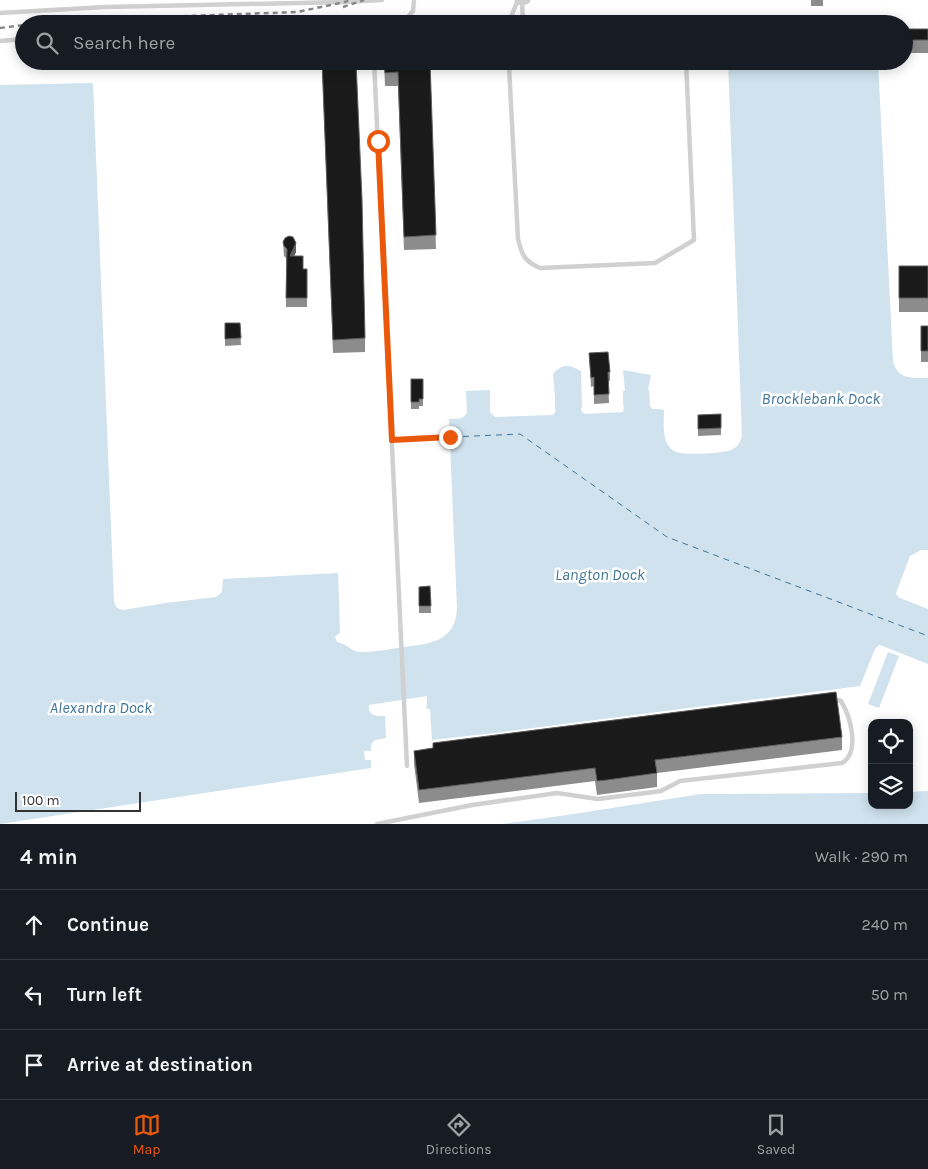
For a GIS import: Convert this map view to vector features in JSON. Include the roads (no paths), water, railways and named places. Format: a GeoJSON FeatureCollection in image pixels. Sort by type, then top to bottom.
{"type":"FeatureCollection","features":[{"type":"Feature","properties":{"kind":"lane"},"geometry":{"type":"LineString","coordinates":[[0,13],[104,7],[382,0]]}},
{"type":"Feature","properties":{"kind":"lane"},"geometry":{"type":"LineString","coordinates":[[410,15],[413,11],[414,0]]}},
{"type":"Feature","properties":{"kind":"lane"},"geometry":{"type":"LineString","coordinates":[[513,15],[521,0]]}},
{"type":"Feature","properties":{"kind":"lane"},"geometry":{"type":"LineString","coordinates":[[521,0],[522,15]]}},
{"type":"Feature","properties":{"kind":"lane"},"geometry":{"type":"LineString","coordinates":[[0,41],[15,40]]}},
{"type":"Feature","properties":{"kind":"lane"},"geometry":{"type":"LineString","coordinates":[[374,70],[406,766]]}},
{"type":"Feature","properties":{"kind":"lane"},"geometry":{"type":"LineString","coordinates":[[509,70],[518,239],[522,254],[530,264],[540,268],[655,263],[694,240],[686,70]]}},
{"type":"Feature","properties":{"kind":"lane"},"geometry":{"type":"LineString","coordinates":[[392,440],[450,437]]}},
{"type":"Feature","properties":{"kind":"lane"},"geometry":{"type":"LineString","coordinates":[[377,824],[472,805],[557,792],[598,799],[661,791],[680,781],[842,763],[846,761],[851,752],[853,743],[849,719],[841,701],[822,701]]}},
{"type":"Feature","properties":{"kind":"water"},"geometry":{"type":"Polygon","coordinates":[[[728,70],[878,70],[893,361],[898,372],[906,377],[928,378],[928,550],[921,550],[910,556],[896,593],[900,598],[928,609],[928,664],[880,645],[875,649],[860,686],[432,740],[430,710],[426,708],[427,696],[369,705],[369,710],[372,714],[385,716],[386,738],[375,740],[371,744],[371,751],[364,751],[365,760],[371,760],[371,768],[0,824],[0,85],[93,83],[114,601],[118,608],[123,610],[216,597],[222,592],[223,579],[338,573],[340,633],[335,636],[337,642],[353,650],[367,652],[431,642],[439,639],[452,628],[457,608],[449,419],[460,418],[466,415],[466,391],[490,390],[490,412],[495,417],[553,415],[556,410],[553,374],[560,368],[570,366],[581,371],[582,412],[585,414],[623,412],[623,391],[625,391],[623,370],[651,375],[648,390],[649,404],[652,409],[664,410],[665,437],[668,445],[673,450],[685,454],[727,451],[739,444],[742,435],[728,70]]]}},
{"type":"Feature","properties":{"kind":"water"},"geometry":{"type":"Polygon","coordinates":[[[888,652],[899,656],[879,708],[868,704],[888,652]]]}},
{"type":"Feature","properties":{"kind":"water"},"geometry":{"type":"Polygon","coordinates":[[[928,791],[928,824],[503,824],[701,794],[868,793],[868,809],[913,809],[913,792],[928,791]]]}},
{"type":"Feature","properties":{"kind":"railway"},"geometry":{"type":"LineString","coordinates":[[215,15],[297,12],[349,0]]}},
{"type":"Feature","properties":{"kind":"railway"},"geometry":{"type":"LineString","coordinates":[[343,7],[364,0]]}},
{"type":"Feature","properties":{"kind":"railway"},"geometry":{"type":"LineString","coordinates":[[0,28],[15,26]]}},
{"type":"Feature","properties":{"kind":"water label","name":"Brocklebank Dock"},"geometry":{"type":"Point","coordinates":[821,398]}},
{"type":"Feature","properties":{"kind":"water label","name":"Langton Dock"},"geometry":{"type":"Point","coordinates":[600,574]}},
{"type":"Feature","properties":{"kind":"water label","name":"Alexandra Dock"},"geometry":{"type":"Point","coordinates":[101,707]}}]}
